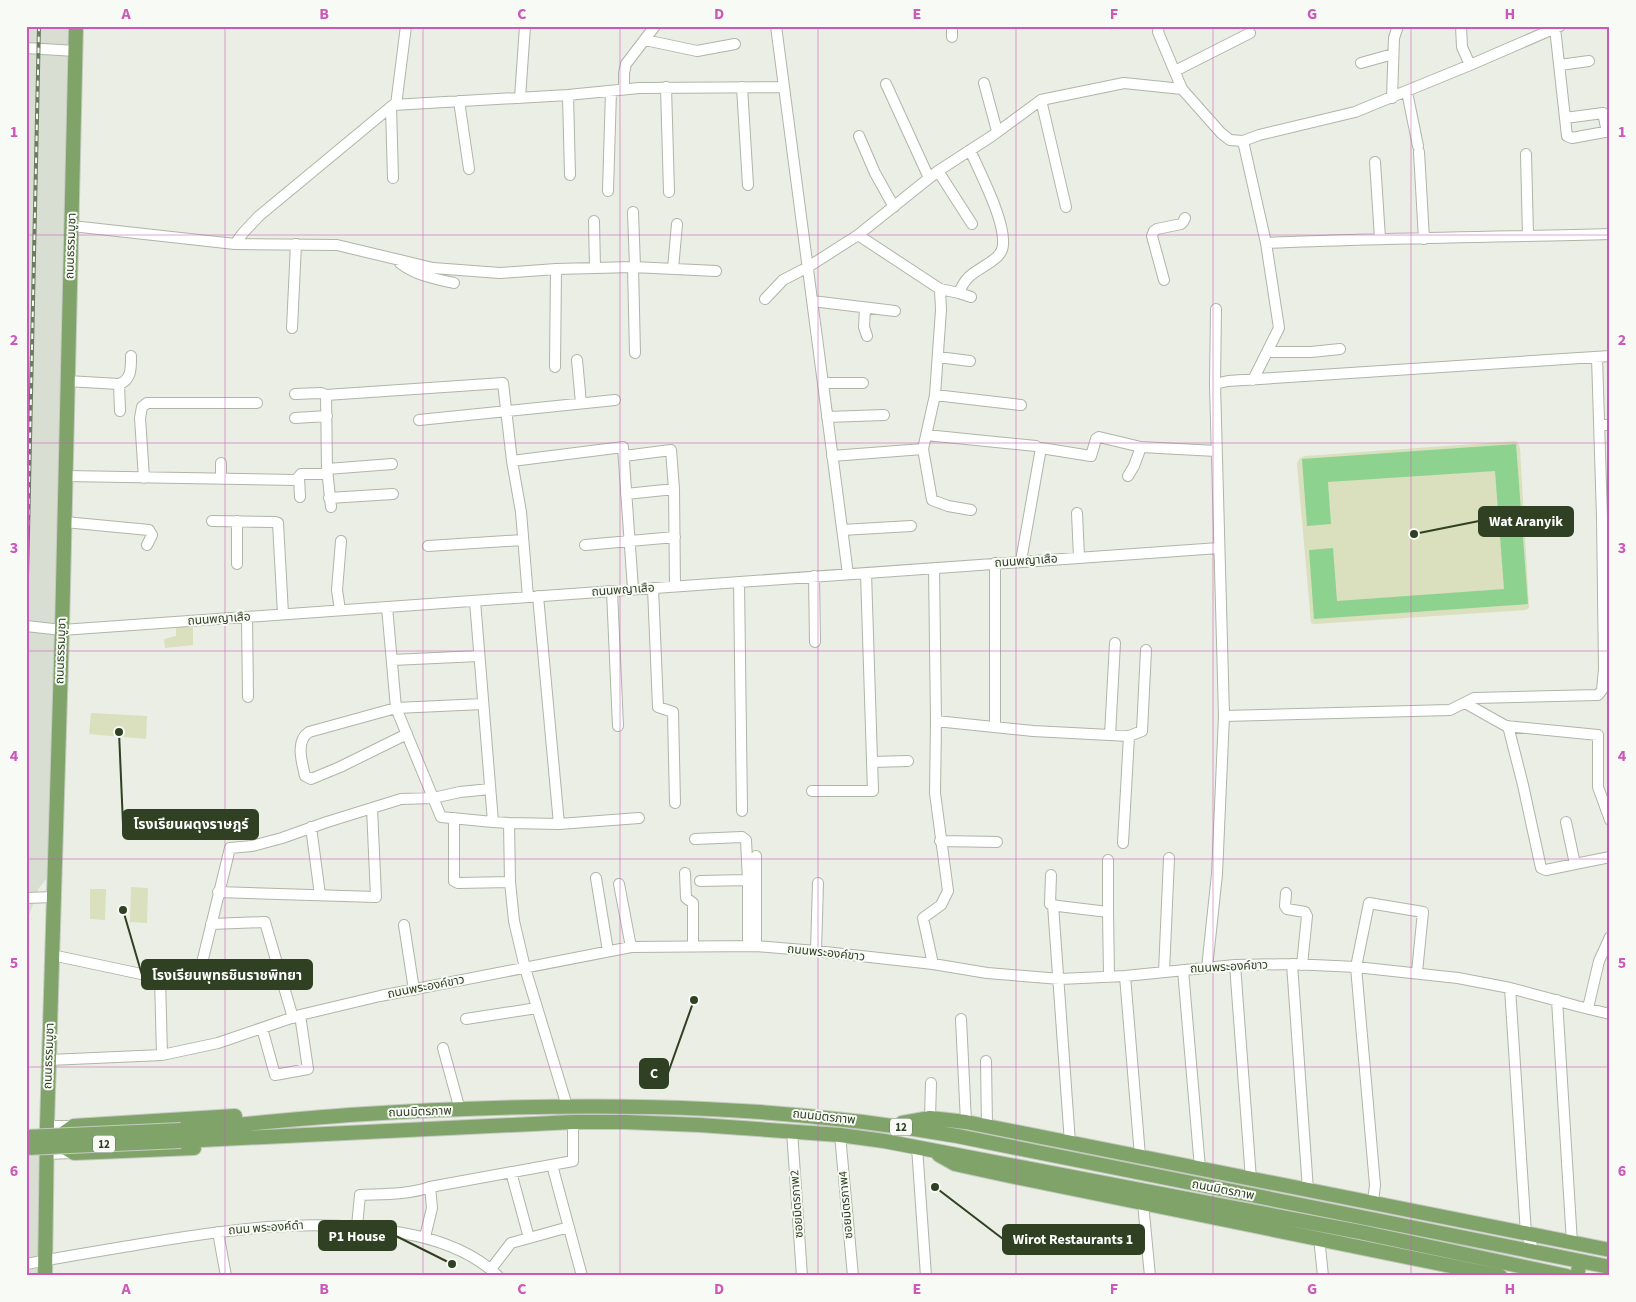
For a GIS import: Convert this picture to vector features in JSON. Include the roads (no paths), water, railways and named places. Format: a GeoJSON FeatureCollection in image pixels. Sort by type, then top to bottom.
{"type":"FeatureCollection","features":[{"type":"Feature","properties":{"kind":"main road","name":"ถนนธรรมบูชา"},"geometry":{"type":"LineString","coordinates":[[45,1276],[46,1154],[65,522],[76,26]]}},
{"type":"Feature","properties":{"kind":"main road","name":"ถนนมิตรภาพ"},"geometry":{"type":"LineString","coordinates":[[26,1148],[181,1136],[348,1115],[460,1110],[626,1106],[792,1114],[889,1125],[957,1136],[1254,1197],[1567,1276]]}},
{"type":"Feature","properties":{"kind":"main road"},"geometry":{"type":"LineString","coordinates":[[328,1133],[267,1145],[74,1153],[64,1147],[64,1133],[74,1126],[269,1114],[348,1115]]}},
{"type":"Feature","properties":{"kind":"main road"},"geometry":{"type":"LineString","coordinates":[[889,1125],[930,1118],[966,1122],[1610,1250]]}},
{"type":"Feature","properties":{"kind":"main road","name":"ถนนมิตรภาพ"},"geometry":{"type":"LineString","coordinates":[[26,1137],[328,1133],[573,1122],[626,1122],[792,1131],[840,1135],[923,1148],[1250,1211],[1366,1226],[1535,1252],[1610,1267]]}},
{"type":"Feature","properties":{"kind":"main road"},"geometry":{"type":"LineString","coordinates":[[923,1148],[955,1164],[1500,1276]]}},
{"type":"Feature","properties":{"kind":"main road"},"geometry":{"type":"LineString","coordinates":[[1203,1169],[1254,1197]]}},
{"type":"Feature","properties":{"kind":"main road"},"geometry":{"type":"LineString","coordinates":[[1197,1214],[1250,1211]]}},
{"type":"Feature","properties":{"kind":"main road"},"geometry":{"type":"LineString","coordinates":[[1366,1226],[1412,1211]]}},
{"type":"Feature","properties":{"kind":"main road"},"geometry":{"type":"LineString","coordinates":[[1366,1226],[1401,1256]]}},
{"type":"Feature","properties":{"kind":"main road"},"geometry":{"type":"LineString","coordinates":[[1532,1268],[1535,1252]]}},
{"type":"Feature","properties":{"kind":"main road"},"geometry":{"type":"LineString","coordinates":[[1577,1276],[1580,1261]]}},
{"type":"Feature","properties":{"kind":"street"},"geometry":{"type":"LineString","coordinates":[[393,178],[393,106],[406,26]]}},
{"type":"Feature","properties":{"kind":"street"},"geometry":{"type":"LineString","coordinates":[[520,98],[525,26]]}},
{"type":"Feature","properties":{"kind":"street"},"geometry":{"type":"LineString","coordinates":[[624,89],[626,64],[655,26]]}},
{"type":"Feature","properties":{"kind":"street"},"geometry":{"type":"LineString","coordinates":[[776,26],[848,574]]}},
{"type":"Feature","properties":{"kind":"street"},"geometry":{"type":"LineString","coordinates":[[1158,26],[1158,32],[1182,89],[1221,133],[1230,140],[1243,141],[1259,135],[1355,112],[1407,92],[1558,27],[1560,65],[1565,118],[1568,138],[1608,132],[1603,113],[1565,118]]}},
{"type":"Feature","properties":{"kind":"street"},"geometry":{"type":"LineString","coordinates":[[1392,98],[1394,38],[1398,26]]}},
{"type":"Feature","properties":{"kind":"street"},"geometry":{"type":"LineString","coordinates":[[1462,26],[1462,47],[1470,65]]}},
{"type":"Feature","properties":{"kind":"street"},"geometry":{"type":"LineString","coordinates":[[1175,71],[1250,32]]}},
{"type":"Feature","properties":{"kind":"street"},"geometry":{"type":"LineString","coordinates":[[645,40],[697,51],[735,44]]}},
{"type":"Feature","properties":{"kind":"street"},"geometry":{"type":"LineString","coordinates":[[26,48],[76,51]]}},
{"type":"Feature","properties":{"kind":"street"},"geometry":{"type":"LineString","coordinates":[[1361,63],[1393,54]]}},
{"type":"Feature","properties":{"kind":"street"},"geometry":{"type":"LineString","coordinates":[[1560,65],[1589,61]]}},
{"type":"Feature","properties":{"kind":"street"},"geometry":{"type":"LineString","coordinates":[[984,83],[998,131]]}},
{"type":"Feature","properties":{"kind":"street"},"geometry":{"type":"LineString","coordinates":[[765,299],[783,280],[808,267],[858,235],[938,171],[1041,100],[1124,83],[1182,89]]}},
{"type":"Feature","properties":{"kind":"street"},"geometry":{"type":"LineString","coordinates":[[886,84],[929,178]]}},
{"type":"Feature","properties":{"kind":"street"},"geometry":{"type":"LineString","coordinates":[[666,87],[669,192]]}},
{"type":"Feature","properties":{"kind":"street"},"geometry":{"type":"LineString","coordinates":[[742,87],[748,185]]}},
{"type":"Feature","properties":{"kind":"street"},"geometry":{"type":"LineString","coordinates":[[235,244],[259,216],[393,106],[568,95],[624,89],[784,87]]}},
{"type":"Feature","properties":{"kind":"street"},"geometry":{"type":"LineString","coordinates":[[608,191],[611,91]]}},
{"type":"Feature","properties":{"kind":"street"},"geometry":{"type":"LineString","coordinates":[[1407,92],[1419,149],[1424,239]]}},
{"type":"Feature","properties":{"kind":"street"},"geometry":{"type":"LineString","coordinates":[[568,95],[570,175]]}},
{"type":"Feature","properties":{"kind":"street"},"geometry":{"type":"LineString","coordinates":[[1041,100],[1066,207]]}},
{"type":"Feature","properties":{"kind":"street"},"geometry":{"type":"LineString","coordinates":[[459,101],[469,168]]}},
{"type":"Feature","properties":{"kind":"street"},"geometry":{"type":"LineString","coordinates":[[858,136],[875,174],[894,207]]}},
{"type":"Feature","properties":{"kind":"street"},"geometry":{"type":"LineString","coordinates":[[1243,141],[1266,243],[1279,328],[1253,380]]}},
{"type":"Feature","properties":{"kind":"street"},"geometry":{"type":"LineString","coordinates":[[959,293],[962,284],[968,276],[996,257],[1001,252],[1003,245],[1000,221],[970,150]]}},
{"type":"Feature","properties":{"kind":"street"},"geometry":{"type":"LineString","coordinates":[[1526,154],[1528,236]]}},
{"type":"Feature","properties":{"kind":"street"},"geometry":{"type":"LineString","coordinates":[[1376,162],[1380,238]]}},
{"type":"Feature","properties":{"kind":"street"},"geometry":{"type":"LineString","coordinates":[[938,171],[972,224]]}},
{"type":"Feature","properties":{"kind":"street"},"geometry":{"type":"LineString","coordinates":[[633,212],[635,353]]}},
{"type":"Feature","properties":{"kind":"street"},"geometry":{"type":"LineString","coordinates":[[1164,280],[1152,236],[1157,229],[1180,224],[1184,218]]}},
{"type":"Feature","properties":{"kind":"street"},"geometry":{"type":"LineString","coordinates":[[594,221],[595,268]]}},
{"type":"Feature","properties":{"kind":"street"},"geometry":{"type":"LineString","coordinates":[[673,269],[677,224]]}},
{"type":"Feature","properties":{"kind":"street"},"geometry":{"type":"LineString","coordinates":[[72,226],[235,244],[337,245],[433,268],[500,273],[634,267],[716,271]]}},
{"type":"Feature","properties":{"kind":"street"},"geometry":{"type":"LineString","coordinates":[[1266,243],[1380,238],[1424,239],[1610,234]]}},
{"type":"Feature","properties":{"kind":"street"},"geometry":{"type":"LineString","coordinates":[[858,235],[940,289],[971,297]]}},
{"type":"Feature","properties":{"kind":"street"},"geometry":{"type":"LineString","coordinates":[[292,328],[296,244]]}},
{"type":"Feature","properties":{"kind":"street"},"geometry":{"type":"LineString","coordinates":[[395,259],[409,269],[432,278],[454,283]]}},
{"type":"Feature","properties":{"kind":"street"},"geometry":{"type":"LineString","coordinates":[[554,367],[556,269]]}},
{"type":"Feature","properties":{"kind":"street"},"geometry":{"type":"LineString","coordinates":[[940,289],[941,310],[935,395],[924,449],[932,500],[948,506],[971,510]]}},
{"type":"Feature","properties":{"kind":"street"},"geometry":{"type":"LineString","coordinates":[[812,302],[895,311]]}},
{"type":"Feature","properties":{"kind":"street"},"geometry":{"type":"LineString","coordinates":[[865,308],[864,327],[867,336]]}},
{"type":"Feature","properties":{"kind":"street"},"geometry":{"type":"LineString","coordinates":[[1207,968],[1216,874],[1224,716],[1216,451],[1216,309]]}},
{"type":"Feature","properties":{"kind":"street"},"geometry":{"type":"LineString","coordinates":[[1267,352],[1310,352],[1340,349]]}},
{"type":"Feature","properties":{"kind":"street"},"geometry":{"type":"LineString","coordinates":[[67,381],[119,384],[125,382],[131,369],[131,356]]}},
{"type":"Feature","properties":{"kind":"street"},"geometry":{"type":"LineString","coordinates":[[1215,384],[1228,381],[1610,356]]}},
{"type":"Feature","properties":{"kind":"street"},"geometry":{"type":"LineString","coordinates":[[938,357],[970,361]]}},
{"type":"Feature","properties":{"kind":"street"},"geometry":{"type":"LineString","coordinates":[[1224,716],[1450,710],[1474,698],[1598,695],[1602,690],[1607,642],[1605,475],[1598,425],[1596,357]]}},
{"type":"Feature","properties":{"kind":"street"},"geometry":{"type":"LineString","coordinates":[[577,360],[581,403]]}},
{"type":"Feature","properties":{"kind":"street"},"geometry":{"type":"LineString","coordinates":[[295,394],[321,392],[326,395],[503,383],[512,460],[521,512],[522,540],[533,596],[559,824]]}},
{"type":"Feature","properties":{"kind":"street"},"geometry":{"type":"LineString","coordinates":[[823,384],[863,383]]}},
{"type":"Feature","properties":{"kind":"street"},"geometry":{"type":"LineString","coordinates":[[119,384],[120,411]]}},
{"type":"Feature","properties":{"kind":"street"},"geometry":{"type":"LineString","coordinates":[[326,395],[327,471],[330,502],[393,494]]}},
{"type":"Feature","properties":{"kind":"street"},"geometry":{"type":"LineString","coordinates":[[935,395],[1022,405]]}},
{"type":"Feature","properties":{"kind":"street"},"geometry":{"type":"LineString","coordinates":[[419,420],[615,400]]}},
{"type":"Feature","properties":{"kind":"street"},"geometry":{"type":"LineString","coordinates":[[144,478],[140,418],[144,405],[148,403],[257,403]]}},
{"type":"Feature","properties":{"kind":"street"},"geometry":{"type":"LineString","coordinates":[[827,417],[884,415]]}},
{"type":"Feature","properties":{"kind":"street"},"geometry":{"type":"LineString","coordinates":[[295,418],[327,416]]}},
{"type":"Feature","properties":{"kind":"street"},"geometry":{"type":"LineString","coordinates":[[1598,425],[1610,425]]}},
{"type":"Feature","properties":{"kind":"street"},"geometry":{"type":"LineString","coordinates":[[926,436],[1036,446]]}},
{"type":"Feature","properties":{"kind":"street"},"geometry":{"type":"LineString","coordinates":[[1022,561],[1041,448],[1091,456],[1096,439],[1099,437],[1141,447],[1216,451]]}},
{"type":"Feature","properties":{"kind":"street"},"geometry":{"type":"LineString","coordinates":[[512,460],[623,447],[633,589]]}},
{"type":"Feature","properties":{"kind":"street"},"geometry":{"type":"LineString","coordinates":[[1128,476],[1141,447]]}},
{"type":"Feature","properties":{"kind":"street"},"geometry":{"type":"LineString","coordinates":[[832,456],[924,449]]}},
{"type":"Feature","properties":{"kind":"street"},"geometry":{"type":"LineString","coordinates":[[624,456],[671,450],[674,489],[675,586]]}},
{"type":"Feature","properties":{"kind":"street"},"geometry":{"type":"LineString","coordinates":[[221,463],[221,479]]}},
{"type":"Feature","properties":{"kind":"street"},"geometry":{"type":"LineString","coordinates":[[66,476],[296,480],[301,474],[392,464]]}},
{"type":"Feature","properties":{"kind":"street"},"geometry":{"type":"LineString","coordinates":[[299,477],[300,497]]}},
{"type":"Feature","properties":{"kind":"street"},"geometry":{"type":"LineString","coordinates":[[626,494],[674,489]]}},
{"type":"Feature","properties":{"kind":"street"},"geometry":{"type":"LineString","coordinates":[[1078,513],[1079,557]]}},
{"type":"Feature","properties":{"kind":"street"},"geometry":{"type":"LineString","coordinates":[[212,521],[275,522],[279,525],[282,614]]}},
{"type":"Feature","properties":{"kind":"street"},"geometry":{"type":"LineString","coordinates":[[236,564],[237,521]]}},
{"type":"Feature","properties":{"kind":"street"},"geometry":{"type":"LineString","coordinates":[[65,522],[149,530],[152,535],[148,545]]}},
{"type":"Feature","properties":{"kind":"street"},"geometry":{"type":"LineString","coordinates":[[842,530],[911,526]]}},
{"type":"Feature","properties":{"kind":"street"},"geometry":{"type":"LineString","coordinates":[[585,545],[675,537]]}},
{"type":"Feature","properties":{"kind":"street"},"geometry":{"type":"LineString","coordinates":[[428,546],[522,540]]}},
{"type":"Feature","properties":{"kind":"street"},"geometry":{"type":"LineString","coordinates":[[340,610],[337,590],[341,541]]}},
{"type":"Feature","properties":{"kind":"street","name":"ถนนพญาเสือ"},"geometry":{"type":"LineString","coordinates":[[26,626],[62,630],[1219,548]]}},
{"type":"Feature","properties":{"kind":"street"},"geometry":{"type":"LineString","coordinates":[[995,563],[995,727]]}},
{"type":"Feature","properties":{"kind":"street"},"geometry":{"type":"LineString","coordinates":[[934,568],[935,793],[948,891],[941,905],[923,918],[934,964]]}},
{"type":"Feature","properties":{"kind":"street"},"geometry":{"type":"LineString","coordinates":[[812,791],[873,791],[866,573]]}},
{"type":"Feature","properties":{"kind":"street"},"geometry":{"type":"LineString","coordinates":[[814,576],[815,642]]}},
{"type":"Feature","properties":{"kind":"street"},"geometry":{"type":"LineString","coordinates":[[739,582],[742,811]]}},
{"type":"Feature","properties":{"kind":"street"},"geometry":{"type":"LineString","coordinates":[[653,588],[658,707],[673,712],[675,803]]}},
{"type":"Feature","properties":{"kind":"street"},"geometry":{"type":"LineString","coordinates":[[612,591],[618,726]]}},
{"type":"Feature","properties":{"kind":"street"},"geometry":{"type":"LineString","coordinates":[[475,600],[493,822]]}},
{"type":"Feature","properties":{"kind":"street"},"geometry":{"type":"LineString","coordinates":[[387,607],[396,708],[441,817],[509,823],[559,824],[639,818]]}},
{"type":"Feature","properties":{"kind":"street"},"geometry":{"type":"LineString","coordinates":[[248,617],[248,697]]}},
{"type":"Feature","properties":{"kind":"street"},"geometry":{"type":"LineString","coordinates":[[1110,735],[1115,643]]}},
{"type":"Feature","properties":{"kind":"street"},"geometry":{"type":"LineString","coordinates":[[936,721],[1033,731],[1129,736],[1142,731],[1146,650]]}},
{"type":"Feature","properties":{"kind":"street"},"geometry":{"type":"LineString","coordinates":[[392,660],[480,656]]}},
{"type":"Feature","properties":{"kind":"street"},"geometry":{"type":"LineString","coordinates":[[1465,703],[1508,726],[1598,735],[1598,787],[1610,820]]}},
{"type":"Feature","properties":{"kind":"street"},"geometry":{"type":"LineString","coordinates":[[407,734],[326,773],[311,779],[305,776],[300,749],[306,734],[396,708],[483,704]]}},
{"type":"Feature","properties":{"kind":"street"},"geometry":{"type":"LineString","coordinates":[[1508,726],[1541,868],[1546,870],[1610,857]]}},
{"type":"Feature","properties":{"kind":"street"},"geometry":{"type":"LineString","coordinates":[[1123,843],[1129,736]]}},
{"type":"Feature","properties":{"kind":"street"},"geometry":{"type":"LineString","coordinates":[[872,762],[908,761]]}},
{"type":"Feature","properties":{"kind":"street"},"geometry":{"type":"LineString","coordinates":[[197,975],[201,967],[230,848],[252,846],[282,838],[401,799],[433,798],[460,792],[490,789]]}},
{"type":"Feature","properties":{"kind":"street"},"geometry":{"type":"LineString","coordinates":[[218,892],[376,897],[372,808]]}},
{"type":"Feature","properties":{"kind":"street"},"geometry":{"type":"LineString","coordinates":[[454,818],[454,881],[458,884],[510,882]]}},
{"type":"Feature","properties":{"kind":"street"},"geometry":{"type":"LineString","coordinates":[[1566,822],[1575,864]]}},
{"type":"Feature","properties":{"kind":"street"},"geometry":{"type":"LineString","coordinates":[[509,823],[510,882],[514,921],[525,968],[567,1106]]}},
{"type":"Feature","properties":{"kind":"street"},"geometry":{"type":"LineString","coordinates":[[311,827],[320,895]]}},
{"type":"Feature","properties":{"kind":"street"},"geometry":{"type":"LineString","coordinates":[[695,839],[744,838],[747,842],[752,946]]}},
{"type":"Feature","properties":{"kind":"street"},"geometry":{"type":"LineString","coordinates":[[940,841],[997,842]]}},
{"type":"Feature","properties":{"kind":"street"},"geometry":{"type":"LineString","coordinates":[[752,946],[756,856]]}},
{"type":"Feature","properties":{"kind":"street"},"geometry":{"type":"LineString","coordinates":[[1164,972],[1169,858]]}},
{"type":"Feature","properties":{"kind":"street"},"geometry":{"type":"LineString","coordinates":[[1108,860],[1109,976]]}},
{"type":"Feature","properties":{"kind":"street"},"geometry":{"type":"LineString","coordinates":[[685,873],[686,898],[693,903],[693,945]]}},
{"type":"Feature","properties":{"kind":"street"},"geometry":{"type":"LineString","coordinates":[[1051,874],[1050,904],[1108,912]]}},
{"type":"Feature","properties":{"kind":"street"},"geometry":{"type":"LineString","coordinates":[[596,878],[608,951]]}},
{"type":"Feature","properties":{"kind":"street"},"geometry":{"type":"LineString","coordinates":[[700,881],[748,880]]}},
{"type":"Feature","properties":{"kind":"street"},"geometry":{"type":"LineString","coordinates":[[816,951],[818,883]]}},
{"type":"Feature","properties":{"kind":"street"},"geometry":{"type":"LineString","coordinates":[[619,884],[631,947]]}},
{"type":"Feature","properties":{"kind":"street"},"geometry":{"type":"LineString","coordinates":[[1286,893],[1285,906],[1287,909],[1303,912],[1307,916],[1297,965],[1308,1190]]}},
{"type":"Feature","properties":{"kind":"street"},"geometry":{"type":"LineString","coordinates":[[26,898],[54,897]]}},
{"type":"Feature","properties":{"kind":"street"},"geometry":{"type":"LineString","coordinates":[[1374,1203],[1375,1185],[1356,967],[1369,903],[1423,912],[1417,972]]}},
{"type":"Feature","properties":{"kind":"street"},"geometry":{"type":"LineString","coordinates":[[1053,905],[1060,978],[1070,1142]]}},
{"type":"Feature","properties":{"kind":"street"},"geometry":{"type":"LineString","coordinates":[[212,924],[265,922],[278,969],[296,1017],[308,1069],[275,1075],[262,1028]]}},
{"type":"Feature","properties":{"kind":"street"},"geometry":{"type":"LineString","coordinates":[[404,926],[414,990]]}},
{"type":"Feature","properties":{"kind":"street"},"geometry":{"type":"LineString","coordinates":[[1588,1008],[1599,960],[1610,937]]}},
{"type":"Feature","properties":{"kind":"street","name":"ถนนพระองค์ขาว"},"geometry":{"type":"LineString","coordinates":[[49,1060],[162,1055],[218,1043],[296,1017],[380,996],[631,947],[693,945],[752,946],[816,951],[934,964],[987,973],[1060,978],[1125,976],[1236,965],[1356,967],[1417,972],[1458,978],[1510,988],[1610,1014]]}},
{"type":"Feature","properties":{"kind":"street"},"geometry":{"type":"LineString","coordinates":[[52,955],[160,978],[278,969]]}},
{"type":"Feature","properties":{"kind":"street"},"geometry":{"type":"LineString","coordinates":[[1236,965],[1251,1179]]}},
{"type":"Feature","properties":{"kind":"street"},"geometry":{"type":"LineString","coordinates":[[1183,970],[1203,1169]]}},
{"type":"Feature","properties":{"kind":"street"},"geometry":{"type":"LineString","coordinates":[[1125,976],[1140,1156]]}},
{"type":"Feature","properties":{"kind":"street"},"geometry":{"type":"LineString","coordinates":[[160,978],[162,1055]]}},
{"type":"Feature","properties":{"kind":"street"},"geometry":{"type":"LineString","coordinates":[[1510,988],[1526,1234],[1535,1252]]}},
{"type":"Feature","properties":{"kind":"street"},"geometry":{"type":"LineString","coordinates":[[1557,1000],[1572,1243]]}},
{"type":"Feature","properties":{"kind":"street"},"geometry":{"type":"LineString","coordinates":[[466,1019],[537,1008]]}},
{"type":"Feature","properties":{"kind":"street"},"geometry":{"type":"LineString","coordinates":[[961,1019],[966,1122]]}},
{"type":"Feature","properties":{"kind":"street"},"geometry":{"type":"LineString","coordinates":[[443,1048],[460,1110]]}},
{"type":"Feature","properties":{"kind":"street"},"geometry":{"type":"LineString","coordinates":[[986,1061],[987,1126]]}},
{"type":"Feature","properties":{"kind":"street"},"geometry":{"type":"LineString","coordinates":[[930,1118],[931,1083]]}},
{"type":"Feature","properties":{"kind":"street"},"geometry":{"type":"LineString","coordinates":[[357,1226],[360,1195],[400,1194],[573,1161],[573,1122]]}},
{"type":"Feature","properties":{"kind":"street"},"geometry":{"type":"LineString","coordinates":[[47,1126],[74,1126]]}},
{"type":"Feature","properties":{"kind":"street","name":"ซอยมิตรภาพ2"},"geometry":{"type":"LineString","coordinates":[[792,1131],[802,1276]]}},
{"type":"Feature","properties":{"kind":"street","name":"ซอยมิตรภาพ4"},"geometry":{"type":"LineString","coordinates":[[840,1135],[853,1276]]}},
{"type":"Feature","properties":{"kind":"street"},"geometry":{"type":"LineString","coordinates":[[923,1148],[926,1276]]}},
{"type":"Feature","properties":{"kind":"street"},"geometry":{"type":"LineString","coordinates":[[46,1154],[74,1153]]}},
{"type":"Feature","properties":{"kind":"street"},"geometry":{"type":"LineString","coordinates":[[552,1165],[582,1276]]}},
{"type":"Feature","properties":{"kind":"street"},"geometry":{"type":"LineString","coordinates":[[511,1172],[528,1238]]}},
{"type":"Feature","properties":{"kind":"street"},"geometry":{"type":"LineString","coordinates":[[425,1237],[432,1208],[430,1187]]}},
{"type":"Feature","properties":{"kind":"street"},"geometry":{"type":"LineString","coordinates":[[1143,1203],[1150,1276]]}},
{"type":"Feature","properties":{"kind":"street","name":"ถนน พระองค์ดำ"},"geometry":{"type":"LineString","coordinates":[[26,1264],[218,1232],[277,1226],[332,1224],[425,1237],[466,1253],[494,1272]]}},
{"type":"Feature","properties":{"kind":"street"},"geometry":{"type":"LineString","coordinates":[[494,1272],[511,1243],[569,1227]]}},
{"type":"Feature","properties":{"kind":"street"},"geometry":{"type":"LineString","coordinates":[[218,1232],[226,1276]]}},
{"type":"Feature","properties":{"kind":"street"},"geometry":{"type":"LineString","coordinates":[[1320,1239],[1323,1276]]}},
{"type":"Feature","properties":{"kind":"railway"},"geometry":{"type":"LineString","coordinates":[[26,625],[39,26]]}},
{"type":"Feature","properties":{"kind":"place","name":"Wat Aranyik"},"geometry":{"type":"Point","coordinates":[1414,534]}},
{"type":"Feature","properties":{"kind":"place","name":"โรงเรียนผดุงราษฎร์"},"geometry":{"type":"Point","coordinates":[119,732]}},
{"type":"Feature","properties":{"kind":"place","name":"โรงเรียนพุทธชินราชพิทยา"},"geometry":{"type":"Point","coordinates":[123,910]}},
{"type":"Feature","properties":{"kind":"place","name":"C"},"geometry":{"type":"Point","coordinates":[694,1000]}},
{"type":"Feature","properties":{"kind":"place","name":"Wirot Restaurants 1"},"geometry":{"type":"Point","coordinates":[935,1187]}},
{"type":"Feature","properties":{"kind":"place","name":"P1 House"},"geometry":{"type":"Point","coordinates":[452,1264]}}]}
